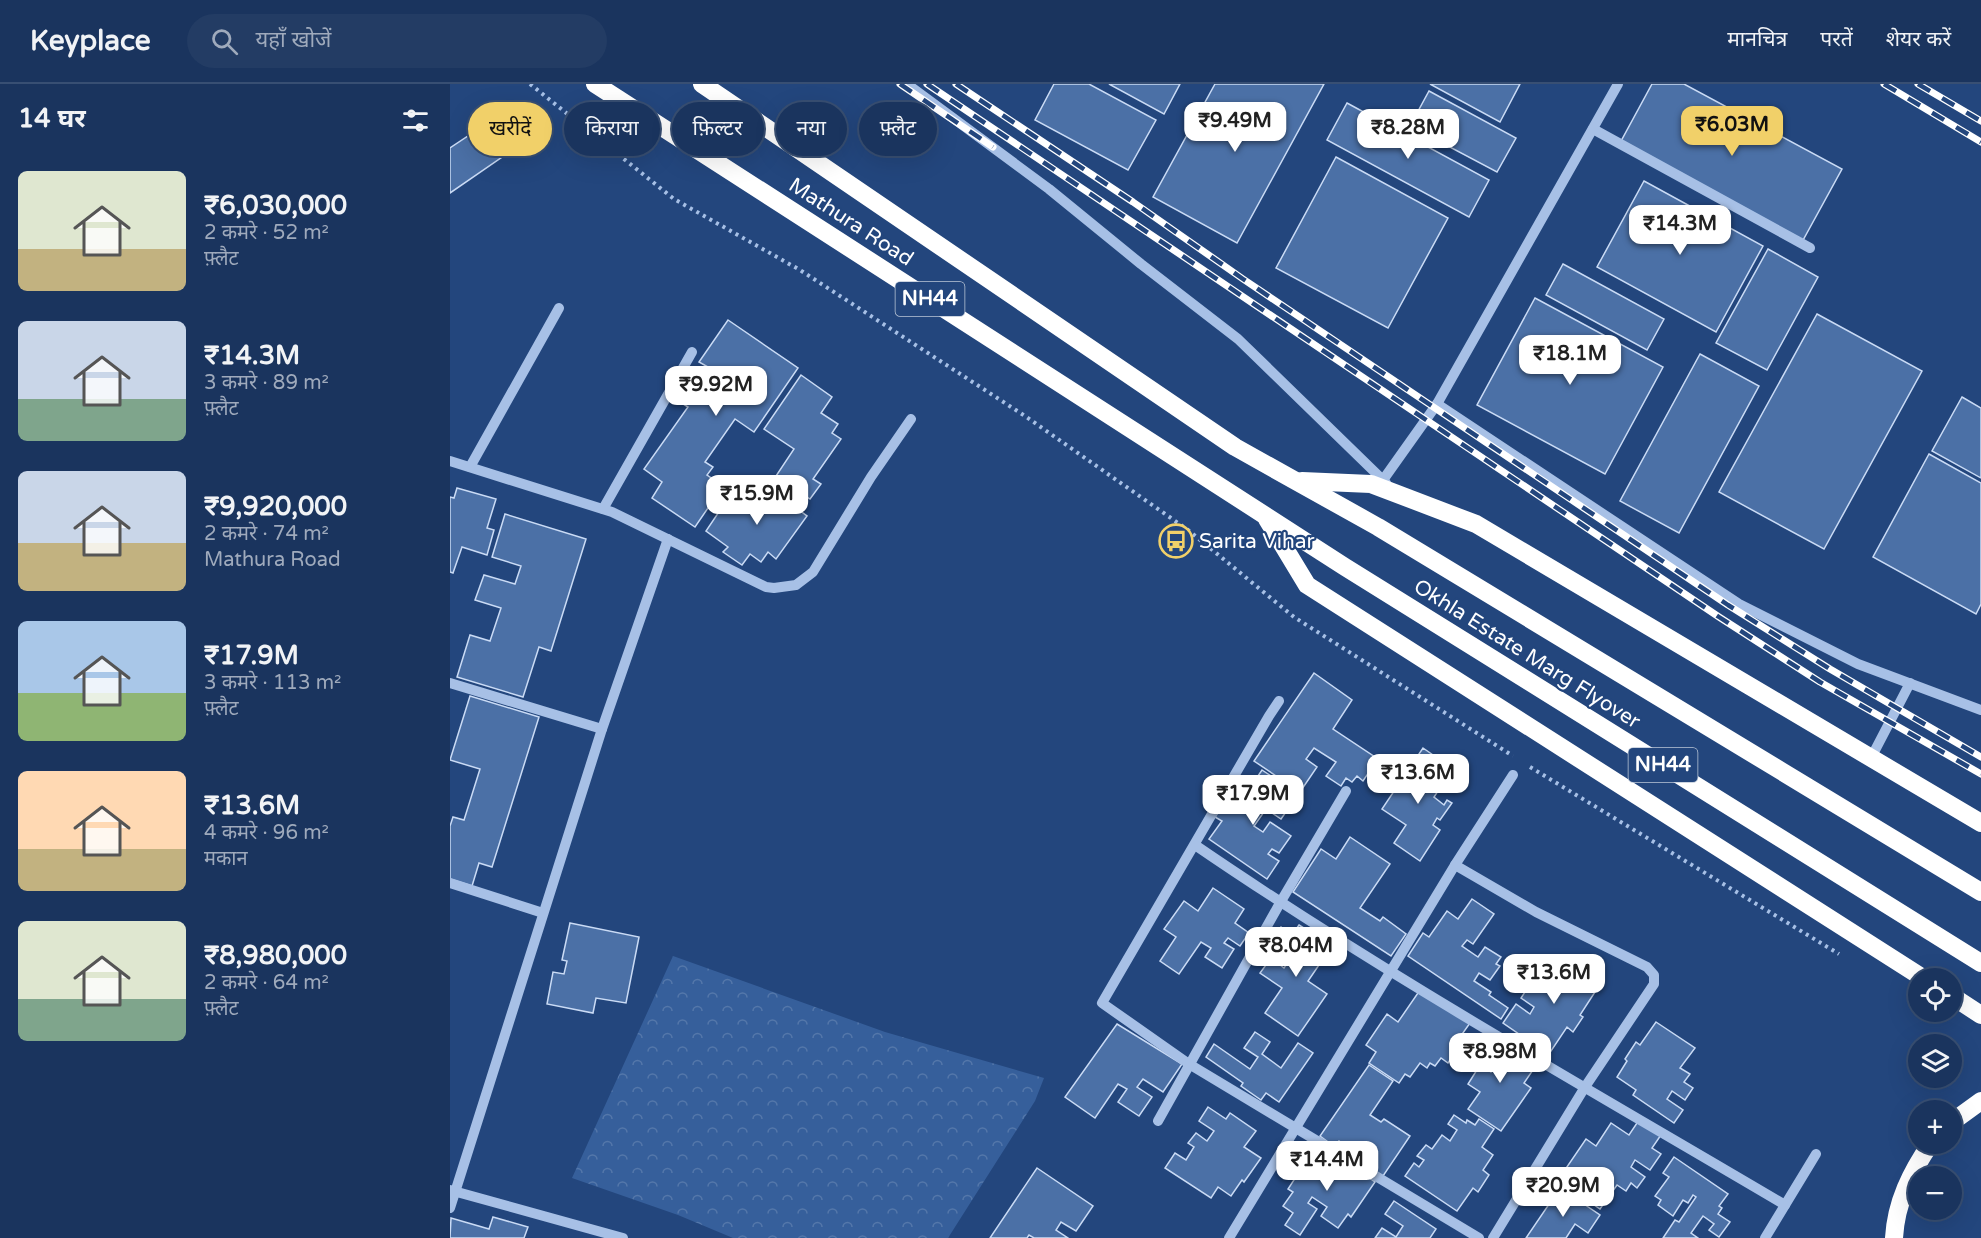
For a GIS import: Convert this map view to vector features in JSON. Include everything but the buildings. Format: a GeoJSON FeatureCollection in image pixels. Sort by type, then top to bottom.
{"type":"FeatureCollection","features":[{"type":"Feature","properties":{"kind":"highway","name":"Mathura Road"},"geometry":{"type":"LineString","coordinates":[[596,84],[1264,515]]}},
{"type":"Feature","properties":{"kind":"highway","name":"Mathura Road"},"geometry":{"type":"LineString","coordinates":[[702,84],[1235,447],[1297,481]]}},
{"type":"Feature","properties":{"kind":"highway","name":"Okhla Estate Marg Flyover"},"geometry":{"type":"LineString","coordinates":[[1297,481],[1378,527],[1981,892]]}},
{"type":"Feature","properties":{"kind":"highway"},"geometry":{"type":"LineString","coordinates":[[1297,481],[1371,484],[1476,524],[1981,823]]}},
{"type":"Feature","properties":{"kind":"highway","name":"Okhla Estate Marg Flyover"},"geometry":{"type":"LineString","coordinates":[[1264,515],[1981,963]]}},
{"type":"Feature","properties":{"kind":"highway"},"geometry":{"type":"LineString","coordinates":[[1264,515],[1306,585],[1908,968]]}},
{"type":"Feature","properties":{"kind":"highway"},"geometry":{"type":"LineString","coordinates":[[1962,1003],[1981,1015]]}},
{"type":"Feature","properties":{"kind":"highway"},"geometry":{"type":"LineString","coordinates":[[1962,1115],[1981,1101]]}},
{"type":"Feature","properties":{"kind":"highway"},"geometry":{"type":"LineString","coordinates":[[1894,1238],[1900,1201],[1913,1168],[1923,1154]]}},
{"type":"Feature","properties":{"kind":"street"},"geometry":{"type":"LineString","coordinates":[[907,84],[1049,189],[1131,257],[1238,339],[1397,494]]}},
{"type":"Feature","properties":{"kind":"street"},"geometry":{"type":"LineString","coordinates":[[1383,480],[1437,404],[1618,84]]}},
{"type":"Feature","properties":{"kind":"street"},"geometry":{"type":"LineString","coordinates":[[1593,129],[1810,248]]}},
{"type":"Feature","properties":{"kind":"street"},"geometry":{"type":"LineString","coordinates":[[470,467],[559,308]]}},
{"type":"Feature","properties":{"kind":"street"},"geometry":{"type":"LineString","coordinates":[[603,509],[692,352]]}},
{"type":"Feature","properties":{"kind":"street"},"geometry":{"type":"LineString","coordinates":[[1437,404],[1739,604],[1858,664],[1981,710]]}},
{"type":"Feature","properties":{"kind":"street"},"geometry":{"type":"LineString","coordinates":[[450,461],[603,509],[766,587],[774,588],[796,585],[813,572],[871,477],[911,419]]}},
{"type":"Feature","properties":{"kind":"street"},"geometry":{"type":"LineString","coordinates":[[450,1208],[453,1191],[602,729],[668,539]]}},
{"type":"Feature","properties":{"kind":"street"},"geometry":{"type":"LineString","coordinates":[[450,683],[602,729]]}},
{"type":"Feature","properties":{"kind":"street"},"geometry":{"type":"LineString","coordinates":[[1871,758],[1910,683]]}},
{"type":"Feature","properties":{"kind":"street"},"geometry":{"type":"LineString","coordinates":[[1279,701],[1102,1003],[1189,1064],[1479,1238]]}},
{"type":"Feature","properties":{"kind":"street"},"geometry":{"type":"LineString","coordinates":[[1229,1238],[1455,865],[1513,776]]}},
{"type":"Feature","properties":{"kind":"street"},"geometry":{"type":"LineString","coordinates":[[1158,1121],[1280,903],[1346,791]]}},
{"type":"Feature","properties":{"kind":"street"},"geometry":{"type":"LineString","coordinates":[[1195,845],[1280,903],[1391,971],[1785,1205]]}},
{"type":"Feature","properties":{"kind":"street"},"geometry":{"type":"LineString","coordinates":[[1455,865],[1536,912],[1647,967],[1654,975],[1654,984],[1585,1087],[1493,1238]]}},
{"type":"Feature","properties":{"kind":"street"},"geometry":{"type":"LineString","coordinates":[[450,883],[543,913]]}},
{"type":"Feature","properties":{"kind":"street"},"geometry":{"type":"LineString","coordinates":[[1766,1238],[1816,1154]]}},
{"type":"Feature","properties":{"kind":"street"},"geometry":{"type":"LineString","coordinates":[[453,1191],[623,1238]]}},
{"type":"Feature","properties":{"kind":"path"},"geometry":{"type":"LineString","coordinates":[[530,84],[674,199],[800,270],[1025,416],[1188,530],[1294,617],[1520,761],[1849,960]]}},
{"type":"Feature","properties":{"kind":"green space"},"geometry":{"type":"Polygon","coordinates":[[[673,956],[885,1032],[1044,1078],[1035,1101],[948,1238],[733,1238],[678,1215],[572,1178],[673,956]]]}},
{"type":"Feature","properties":{"kind":"railway"},"geometry":{"type":"LineString","coordinates":[[900,84],[993,147]]}},
{"type":"Feature","properties":{"kind":"railway"},"geometry":{"type":"LineString","coordinates":[[927,84],[1719,617],[1820,682],[1981,774]]}},
{"type":"Feature","properties":{"kind":"railway"},"geometry":{"type":"LineString","coordinates":[[956,84],[1728,605],[1830,669],[1981,757]]}},
{"type":"Feature","properties":{"kind":"railway"},"geometry":{"type":"LineString","coordinates":[[1884,84],[1981,142]]}},
{"type":"Feature","properties":{"kind":"railway"},"geometry":{"type":"LineString","coordinates":[[1918,84],[1981,121]]}},
{"type":"Feature","properties":{"kind":"place","name":"Sarita Vihar"},"geometry":{"type":"Point","coordinates":[1176,541]}}]}
